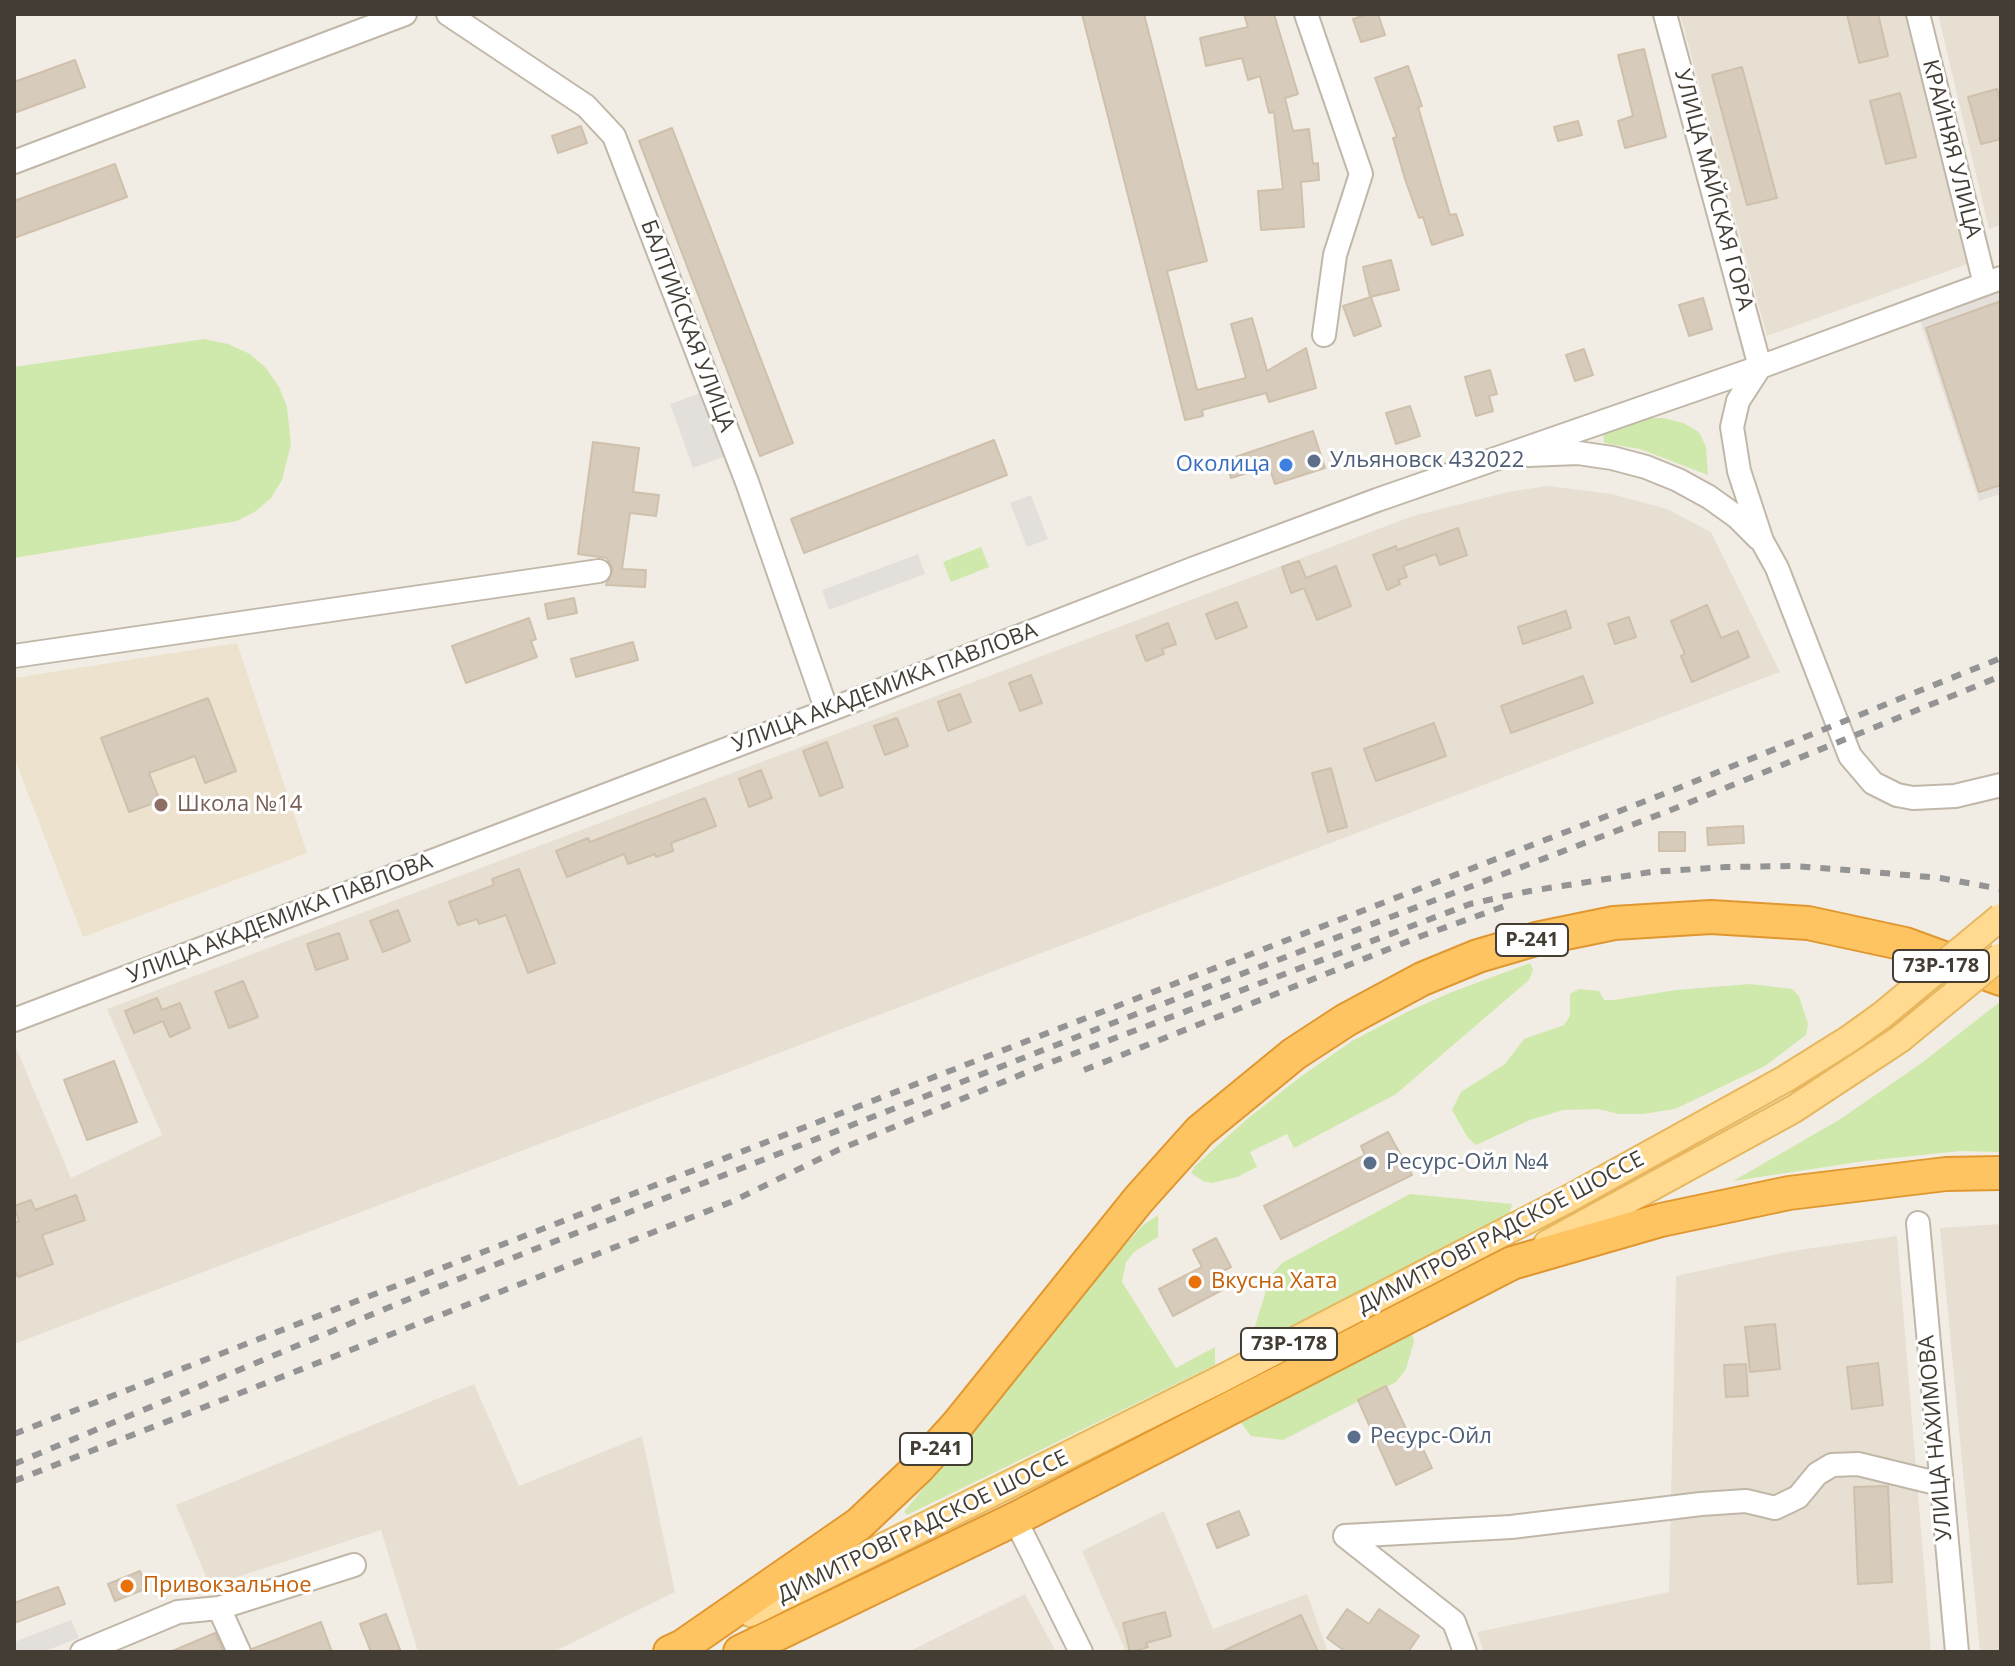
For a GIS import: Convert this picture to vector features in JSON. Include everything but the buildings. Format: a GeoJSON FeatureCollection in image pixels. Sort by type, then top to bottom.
{"type":"FeatureCollection","features":[{"type":"Feature","properties":{"kind":"highway","name":"Р-241"},"geometry":{"type":"LineString","coordinates":[[676,1649],[859,1524],[918,1468],[958,1424],[1139,1199],[1200,1131],[1294,1054],[1346,1020],[1422,979],[1478,956],[1536,939],[1614,923],[1711,917],[1808,923],[1905,944],[2001,979]]}},
{"type":"Feature","properties":{"kind":"highway"},"geometry":{"type":"LineString","coordinates":[[1512,1263],[1661,1220],[1789,1193],[1946,1174],[2001,1173]]}},
{"type":"Feature","properties":{"kind":"highway","name":"ДИМИТРОВГРАДСКОЕ ШОССЕ"},"geometry":{"type":"LineString","coordinates":[[740,1652],[1015,1519],[1512,1263]]}},
{"type":"Feature","properties":{"kind":"main road","name":"ДИМИТРОВГРАДСКОЕ ШОССЕ"},"geometry":{"type":"LineString","coordinates":[[676,1649],[1219,1380],[1570,1198],[1785,1079],[1881,1016],[2001,917]]}},
{"type":"Feature","properties":{"kind":"main road","name":"ДИМИТРОВГРАДСКОЕ ШОССЕ"},"geometry":{"type":"LineString","coordinates":[[1512,1263],[1794,1109],[1900,1039],[2001,956]]}},
{"type":"Feature","properties":{"kind":"street"},"geometry":{"type":"LineString","coordinates":[[14,162],[405,14]]}},
{"type":"Feature","properties":{"kind":"street","name":"БАЛТИЙСКАЯ УЛИЦА"},"geometry":{"type":"LineString","coordinates":[[448,14],[586,106],[614,136],[747,482],[827,711]]}},
{"type":"Feature","properties":{"kind":"street"},"geometry":{"type":"LineString","coordinates":[[1306,14],[1361,174],[1335,255],[1324,335]]}},
{"type":"Feature","properties":{"kind":"street","name":"УЛИЦА МАЙСКАЯ ГОРА"},"geometry":{"type":"LineString","coordinates":[[1665,14],[1760,367]]}},
{"type":"Feature","properties":{"kind":"street","name":"КРАЙНЯЯ УЛИЦА"},"geometry":{"type":"LineString","coordinates":[[1918,14],[1993,281]]}},
{"type":"Feature","properties":{"kind":"street","name":"УЛИЦА АКАДЕМИКА ПАВЛОВА"},"geometry":{"type":"LineString","coordinates":[[14,1020],[1192,569],[1993,281]]}},
{"type":"Feature","properties":{"kind":"street"},"geometry":{"type":"LineString","coordinates":[[1760,367],[1738,401],[1732,427],[1739,471],[1762,541],[1777,568],[1850,756],[1864,774],[1883,789],[1913,798],[1955,796],[2001,785]]}},
{"type":"Feature","properties":{"kind":"street"},"geometry":{"type":"LineString","coordinates":[[1474,466],[1508,457],[1543,453],[1578,453],[1612,458],[1646,467],[1699,491],[1737,517],[1762,541]]}},
{"type":"Feature","properties":{"kind":"street"},"geometry":{"type":"LineString","coordinates":[[14,656],[599,571]]}},
{"type":"Feature","properties":{"kind":"street","name":"УЛИЦА НАХИМОВА"},"geometry":{"type":"LineString","coordinates":[[1918,1223],[1957,1652]]}},
{"type":"Feature","properties":{"kind":"street"},"geometry":{"type":"LineString","coordinates":[[1465,1652],[1454,1622],[1345,1536],[1511,1527],[1746,1501],[1775,1508],[1798,1497],[1817,1474],[1832,1465],[1858,1464],[1940,1484]]}},
{"type":"Feature","properties":{"kind":"street"},"geometry":{"type":"LineString","coordinates":[[1015,1519],[1081,1652]]}},
{"type":"Feature","properties":{"kind":"street"},"geometry":{"type":"LineString","coordinates":[[82,1652],[178,1612],[219,1608],[354,1565]]}},
{"type":"Feature","properties":{"kind":"street"},"geometry":{"type":"LineString","coordinates":[[219,1608],[239,1652]]}},
{"type":"Feature","properties":{"kind":"shaded area"},"geometry":{"type":"Polygon","coordinates":[[[1680,14],[1907,14],[1970,263],[1767,336],[1680,14]]]}},
{"type":"Feature","properties":{"kind":"shaded area"},"geometry":{"type":"Polygon","coordinates":[[[1938,14],[2001,14],[2001,225],[1989,229],[1938,14]]]}},
{"type":"Feature","properties":{"kind":"shaded area"},"geometry":{"type":"Polygon","coordinates":[[[2001,288],[2001,494],[1979,501],[1919,318],[2001,288]]]}},
{"type":"Feature","properties":{"kind":"shaded area"},"geometry":{"type":"Polygon","coordinates":[[[703,392],[726,456],[693,468],[670,404],[703,392]]]}},
{"type":"Feature","properties":{"kind":"shaded area"},"geometry":{"type":"Polygon","coordinates":[[[1547,486],[1612,494],[1667,509],[1711,532],[1780,672],[14,1344],[14,1043],[71,1178],[162,1135],[107,1009],[1413,516],[1508,492],[1547,486]]]}},
{"type":"Feature","properties":{"kind":"shaded area"},"geometry":{"type":"Polygon","coordinates":[[[1031,495],[1048,539],[1027,547],[1010,503],[1031,495]]]}},
{"type":"Feature","properties":{"kind":"shaded area"},"geometry":{"type":"Polygon","coordinates":[[[918,554],[925,574],[829,610],[822,590],[918,554]]]}},
{"type":"Feature","properties":{"kind":"shaded area","name":"Школа №14"},"geometry":{"type":"Polygon","coordinates":[[[237,643],[307,853],[83,937],[14,757],[14,678],[237,643]]]}},
{"type":"Feature","properties":{"kind":"shaded area"},"geometry":{"type":"Polygon","coordinates":[[[2001,1224],[2001,1652],[1980,1652],[1940,1228],[2001,1224]]]}},
{"type":"Feature","properties":{"kind":"shaded area"},"geometry":{"type":"Polygon","coordinates":[[[1897,1236],[1931,1652],[1484,1652],[1477,1632],[1669,1592],[1676,1276],[1792,1251],[1897,1236]]]}},
{"type":"Feature","properties":{"kind":"shaded area"},"geometry":{"type":"Polygon","coordinates":[[[474,1384],[519,1486],[642,1436],[675,1592],[553,1652],[418,1652],[381,1530],[210,1586],[176,1505],[474,1384]]]}},
{"type":"Feature","properties":{"kind":"shaded area"},"geometry":{"type":"Polygon","coordinates":[[[1164,1511],[1213,1629],[1307,1594],[1328,1652],[1126,1652],[1082,1551],[1164,1511]]]}},
{"type":"Feature","properties":{"kind":"shaded area"},"geometry":{"type":"Polygon","coordinates":[[[1025,1594],[1056,1652],[908,1652],[1025,1594]]]}},
{"type":"Feature","properties":{"kind":"shaded area"},"geometry":{"type":"Polygon","coordinates":[[[71,1620],[79,1638],[43,1652],[14,1652],[14,1642],[71,1620]]]}},
{"type":"Feature","properties":{"kind":"green space"},"geometry":{"type":"Polygon","coordinates":[[[204,339],[228,344],[250,354],[266,368],[279,387],[287,407],[291,444],[282,480],[271,498],[237,521],[14,558],[14,367],[204,339]]]}},
{"type":"Feature","properties":{"kind":"green space"},"geometry":{"type":"Polygon","coordinates":[[[1646,418],[1683,423],[1699,432],[1706,447],[1708,475],[1640,449],[1604,443],[1603,432],[1646,418]]]}},
{"type":"Feature","properties":{"kind":"green space"},"geometry":{"type":"Polygon","coordinates":[[[981,547],[989,567],[951,582],[943,562],[981,547]]]}},
{"type":"Feature","properties":{"kind":"green space"},"geometry":{"type":"Polygon","coordinates":[[[1530,963],[1533,970],[1529,980],[1396,1094],[1294,1148],[1287,1134],[1250,1152],[1257,1167],[1237,1177],[1212,1183],[1191,1173],[1247,1119],[1352,1041],[1452,992],[1530,963]]]}},
{"type":"Feature","properties":{"kind":"green space"},"geometry":{"type":"Polygon","coordinates":[[[1750,984],[1792,989],[1799,996],[1808,1024],[1806,1035],[1765,1066],[1675,1109],[1643,1114],[1619,1114],[1598,1109],[1563,1110],[1530,1120],[1476,1145],[1468,1138],[1452,1110],[1461,1092],[1505,1064],[1524,1039],[1564,1025],[1570,1016],[1570,994],[1579,989],[1599,991],[1604,1000],[1614,1000],[1676,990],[1750,984]]]}},
{"type":"Feature","properties":{"kind":"green space"},"geometry":{"type":"Polygon","coordinates":[[[2001,1001],[2001,1152],[1961,1151],[1865,1161],[1733,1181],[1839,1120],[1923,1062],[2001,1001]]]}},
{"type":"Feature","properties":{"kind":"green space"},"geometry":{"type":"Polygon","coordinates":[[[1410,1194],[1512,1204],[1509,1217],[1258,1344],[1251,1339],[1271,1275],[1282,1263],[1410,1194]]]}},
{"type":"Feature","properties":{"kind":"green space"},"geometry":{"type":"Polygon","coordinates":[[[1158,1215],[1158,1237],[1134,1252],[1126,1262],[1122,1282],[1176,1368],[1215,1347],[1215,1365],[907,1515],[904,1512],[1118,1253],[1142,1226],[1158,1215]]]}},
{"type":"Feature","properties":{"kind":"green space"},"geometry":{"type":"Polygon","coordinates":[[[1412,1334],[1414,1341],[1406,1369],[1396,1382],[1283,1440],[1251,1436],[1241,1423],[1412,1334]]]}},
{"type":"Feature","properties":{"kind":"railway"},"geometry":{"type":"LineString","coordinates":[[14,1434],[1661,795],[2001,658]]}},
{"type":"Feature","properties":{"kind":"railway"},"geometry":{"type":"LineString","coordinates":[[14,1464],[428,1291],[1092,1031],[1671,810],[2001,676]]}},
{"type":"Feature","properties":{"kind":"railway"},"geometry":{"type":"LineString","coordinates":[[14,1481],[731,1202],[838,1150],[1049,1063],[1470,904],[1651,872],[1726,867],[1795,866],[1861,871],[1940,878],[2001,889]]}},
{"type":"Feature","properties":{"kind":"railway"},"geometry":{"type":"LineString","coordinates":[[1084,1070],[1505,906]]}},
{"type":"Feature","properties":{"kind":"place","name":"Ульяновск 432022"},"geometry":{"type":"Point","coordinates":[1314,461]}},
{"type":"Feature","properties":{"kind":"place","name":"Околица"},"geometry":{"type":"Point","coordinates":[1286,465]}},
{"type":"Feature","properties":{"kind":"place","name":"Школа №14"},"geometry":{"type":"Point","coordinates":[161,805]}},
{"type":"Feature","properties":{"kind":"place","name":"Ресурс-Ойл №4"},"geometry":{"type":"Point","coordinates":[1370,1163]}},
{"type":"Feature","properties":{"kind":"place","name":"Вкусна Хата"},"geometry":{"type":"Point","coordinates":[1195,1282]}},
{"type":"Feature","properties":{"kind":"place","name":"Ресурс-Ойл"},"geometry":{"type":"Point","coordinates":[1354,1437]}},
{"type":"Feature","properties":{"kind":"place","name":"Привокзальное"},"geometry":{"type":"Point","coordinates":[127,1586]}}]}
